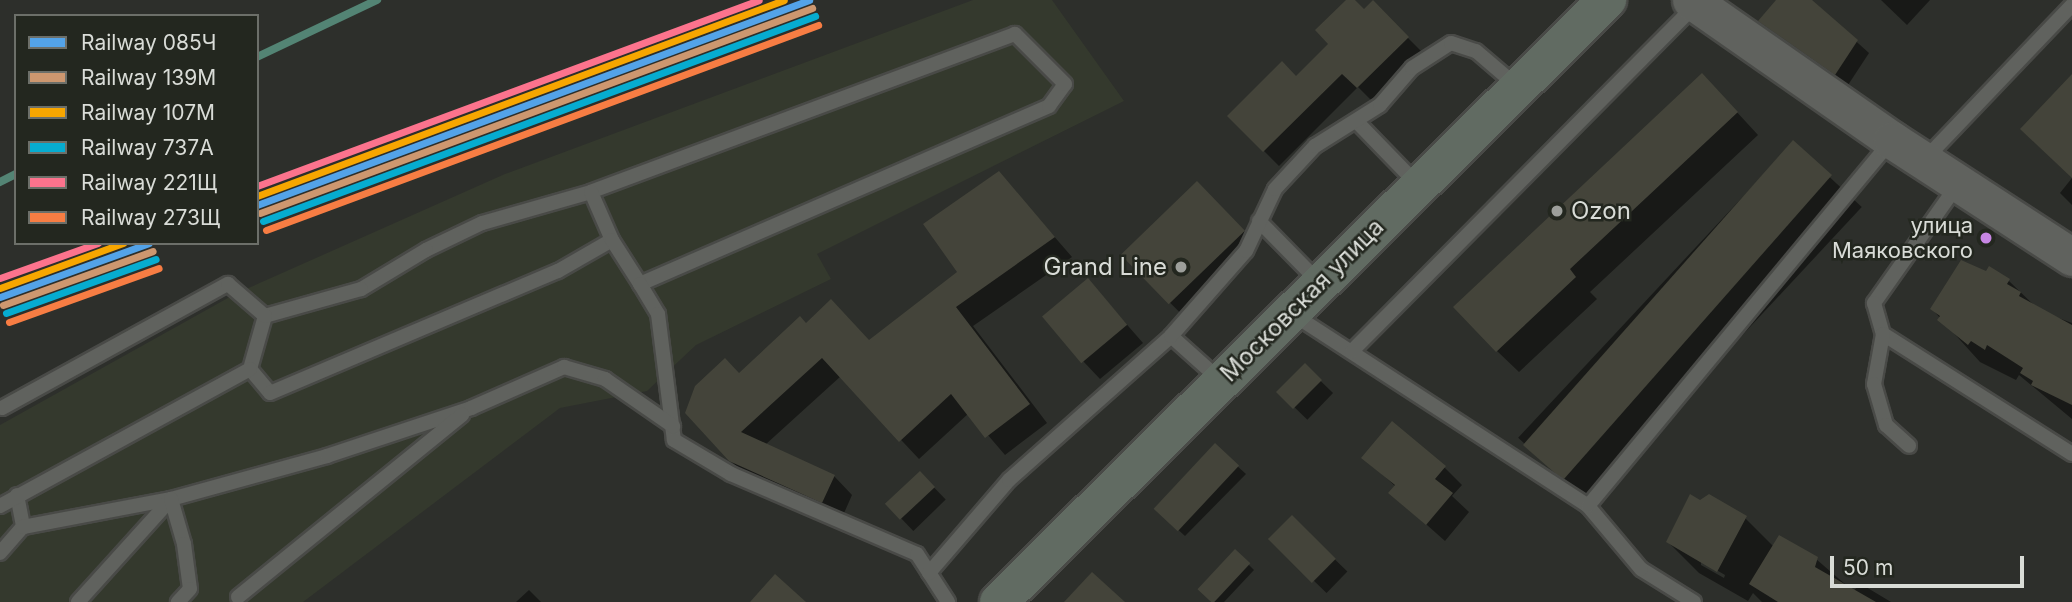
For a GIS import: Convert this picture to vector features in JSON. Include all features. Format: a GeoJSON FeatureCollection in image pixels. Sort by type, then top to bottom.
{"type":"FeatureCollection","features":[{"type":"Feature","properties":{"kind":"main road","name":"Московская улица"},"geometry":{"type":"LineString","coordinates":[[999,602],[1606,0]]}},
{"type":"Feature","properties":{"kind":"street"},"geometry":{"type":"LineString","coordinates":[[1694,2],[1892,140],[2072,257]]}},
{"type":"Feature","properties":{"kind":"lane"},"geometry":{"type":"LineString","coordinates":[[1352,351],[1694,2]]}},
{"type":"Feature","properties":{"kind":"lane"},"geometry":{"type":"LineString","coordinates":[[1924,160],[2072,5]]}},
{"type":"Feature","properties":{"kind":"lane"},"geometry":{"type":"LineString","coordinates":[[265,316],[361,289],[426,250],[482,223],[591,191],[1015,34],[1065,84],[1049,106],[640,284]]}},
{"type":"Feature","properties":{"kind":"lane"},"geometry":{"type":"LineString","coordinates":[[929,573],[1009,481],[1171,336],[1246,251],[1259,221],[1286,173],[1315,146],[1380,104],[1423,59],[1451,43],[1476,51],[1517,86]]}},
{"type":"Feature","properties":{"kind":"lane"},"geometry":{"type":"LineString","coordinates":[[1356,121],[1418,185]]}},
{"type":"Feature","properties":{"kind":"lane"},"geometry":{"type":"LineString","coordinates":[[1588,506],[1892,140]]}},
{"type":"Feature","properties":{"kind":"lane"},"geometry":{"type":"LineString","coordinates":[[1909,446],[1886,425],[1874,384],[1883,334],[1874,303],[1958,183]]}},
{"type":"Feature","properties":{"kind":"lane"},"geometry":{"type":"LineString","coordinates":[[591,191],[612,240],[658,314],[674,440],[696,456],[917,554],[947,602]]}},
{"type":"Feature","properties":{"kind":"lane"},"geometry":{"type":"LineString","coordinates":[[1259,221],[1320,283]]}},
{"type":"Feature","properties":{"kind":"lane"},"geometry":{"type":"LineString","coordinates":[[250,369],[270,393],[558,271],[612,240]]}},
{"type":"Feature","properties":{"kind":"lane"},"geometry":{"type":"LineString","coordinates":[[2,408],[228,284],[265,316]]}},
{"type":"Feature","properties":{"kind":"lane"},"geometry":{"type":"LineString","coordinates":[[1290,313],[1588,506],[1641,569],[1694,602]]}},
{"type":"Feature","properties":{"kind":"lane"},"geometry":{"type":"LineString","coordinates":[[0,506],[250,369],[265,316]]}},
{"type":"Feature","properties":{"kind":"lane"},"geometry":{"type":"LineString","coordinates":[[1883,334],[2072,454]]}},
{"type":"Feature","properties":{"kind":"lane"},"geometry":{"type":"LineString","coordinates":[[1171,336],[1221,381]]}},
{"type":"Feature","properties":{"kind":"lane"},"geometry":{"type":"LineString","coordinates":[[0,553],[23,527],[170,499],[327,456],[471,408],[564,367],[605,379],[673,426]]}},
{"type":"Feature","properties":{"kind":"lane"},"geometry":{"type":"LineString","coordinates":[[238,597],[471,408]]}},
{"type":"Feature","properties":{"kind":"lane"},"geometry":{"type":"LineString","coordinates":[[17,495],[23,527]]}},
{"type":"Feature","properties":{"kind":"lane"},"geometry":{"type":"LineString","coordinates":[[78,602],[170,499]]}},
{"type":"Feature","properties":{"kind":"lane"},"geometry":{"type":"LineString","coordinates":[[170,499],[184,544],[190,589],[178,602]]}},
{"type":"Feature","properties":{"kind":"shaded area"},"geometry":{"type":"Polygon","coordinates":[[[973,0],[1052,0],[1124,101],[817,254],[831,279],[696,345],[647,391],[560,408],[303,602],[0,602],[0,425],[235,294],[505,174],[973,0]]]}},
{"type":"Feature","properties":{"kind":"building"},"geometry":{"type":"Polygon","coordinates":[[[1346,0],[1355,0],[1364,9],[1373,0],[1409,37],[1357,88],[1342,74],[1263,152],[1227,116],[1282,61],[1296,76],[1328,44],[1315,30],[1346,0]]]}},
{"type":"Feature","properties":{"kind":"building"},"geometry":{"type":"Polygon","coordinates":[[[1776,0],[1812,0],[1858,40],[1835,75],[1758,21],[1776,0]]]}},
{"type":"Feature","properties":{"kind":"building"},"geometry":{"type":"Polygon","coordinates":[[[1702,73],[1738,112],[1570,269],[1576,277],[1496,352],[1453,307],[1702,73]]]}},
{"type":"Feature","properties":{"kind":"building"},"geometry":{"type":"Polygon","coordinates":[[[2072,74],[2072,178],[2020,129],[2072,74]]]}},
{"type":"Feature","properties":{"kind":"building"},"geometry":{"type":"Polygon","coordinates":[[[1793,140],[1832,175],[1564,479],[1556,474],[1523,445],[1793,140]]]}},
{"type":"Feature","properties":{"kind":"building"},"geometry":{"type":"Polygon","coordinates":[[[999,171],[1055,237],[956,307],[1030,404],[985,438],[951,394],[899,442],[822,358],[741,432],[835,475],[822,503],[729,461],[685,413],[695,386],[725,358],[739,373],[800,316],[806,323],[831,299],[869,340],[957,272],[923,224],[999,171]]]}},
{"type":"Feature","properties":{"kind":"building"},"geometry":{"type":"Polygon","coordinates":[[[1197,181],[1245,231],[1169,304],[1121,255],[1197,181]]]}},
{"type":"Feature","properties":{"kind":"building"},"geometry":{"type":"Polygon","coordinates":[[[1961,260],[1986,271],[1989,266],[2010,279],[2007,284],[2021,292],[2019,296],[2072,325],[2072,405],[2031,385],[2033,381],[2020,373],[2023,368],[1987,345],[1985,350],[1971,341],[1968,345],[1937,320],[1940,316],[1930,309],[1961,260]]]}},
{"type":"Feature","properties":{"kind":"building"},"geometry":{"type":"Polygon","coordinates":[[[1088,278],[1127,325],[1081,363],[1042,317],[1088,278]]]}},
{"type":"Feature","properties":{"kind":"building"},"geometry":{"type":"Polygon","coordinates":[[[1305,363],[1322,380],[1293,409],[1276,392],[1305,363]]]}},
{"type":"Feature","properties":{"kind":"building"},"geometry":{"type":"Polygon","coordinates":[[[1392,421],[1446,466],[1435,479],[1453,493],[1426,525],[1388,493],[1395,485],[1361,458],[1392,421]]]}},
{"type":"Feature","properties":{"kind":"building"},"geometry":{"type":"Polygon","coordinates":[[[1215,443],[1239,466],[1178,531],[1154,509],[1215,443]]]}},
{"type":"Feature","properties":{"kind":"building"},"geometry":{"type":"Polygon","coordinates":[[[920,471],[935,487],[900,520],[885,504],[920,471]]]}},
{"type":"Feature","properties":{"kind":"building"},"geometry":{"type":"Polygon","coordinates":[[[1690,494],[1700,500],[1709,494],[1747,516],[1717,572],[1666,542],[1690,494]]]}},
{"type":"Feature","properties":{"kind":"building"},"geometry":{"type":"Polygon","coordinates":[[[1292,515],[1336,559],[1312,583],[1268,539],[1292,515]]]}},
{"type":"Feature","properties":{"kind":"building"},"geometry":{"type":"Polygon","coordinates":[[[1779,535],[1818,557],[1815,567],[1876,602],[1778,602],[1749,584],[1779,535]]]}},
{"type":"Feature","properties":{"kind":"building"},"geometry":{"type":"Polygon","coordinates":[[[1235,549],[1250,563],[1214,602],[1197,589],[1235,549]]]}},
{"type":"Feature","properties":{"kind":"building"},"geometry":{"type":"Polygon","coordinates":[[[1092,572],[1125,602],[1064,602],[1092,572]]]}},
{"type":"Feature","properties":{"kind":"building"},"geometry":{"type":"Polygon","coordinates":[[[775,574],[806,602],[750,602],[775,574]]]}},
{"type":"Feature","properties":{"kind":"waterway"},"geometry":{"type":"LineString","coordinates":[[259,56],[377,0]]}},
{"type":"Feature","properties":{"kind":"waterway"},"geometry":{"type":"LineString","coordinates":[[0,182],[14,175]]}},
{"type":"Feature","properties":{"kind":"rail line","name":"221Щ"},"geometry":{"type":"LineString","coordinates":[[259,185],[759,0]]}},
{"type":"Feature","properties":{"kind":"rail line","name":"107М"},"geometry":{"type":"LineString","coordinates":[[259,195],[784,0]]}},
{"type":"Feature","properties":{"kind":"rail line","name":"085Ч"},"geometry":{"type":"LineString","coordinates":[[259,204],[809,0]]}},
{"type":"Feature","properties":{"kind":"rail line","name":"139М"},"geometry":{"type":"LineString","coordinates":[[260,213],[812,8]]}},
{"type":"Feature","properties":{"kind":"rail line","name":"737А"},"geometry":{"type":"LineString","coordinates":[[263,221],[815,16]]}},
{"type":"Feature","properties":{"kind":"rail line","name":"273Щ"},"geometry":{"type":"LineString","coordinates":[[266,230],[818,25]]}},
{"type":"Feature","properties":{"kind":"rail line","name":"221Щ"},"geometry":{"type":"LineString","coordinates":[[0,278],[92,245]]}},
{"type":"Feature","properties":{"kind":"rail line","name":"107М"},"geometry":{"type":"LineString","coordinates":[[0,288],[118,245]]}},
{"type":"Feature","properties":{"kind":"rail line","name":"085Ч"},"geometry":{"type":"LineString","coordinates":[[0,297],[143,245]]}},
{"type":"Feature","properties":{"kind":"rail line","name":"139М"},"geometry":{"type":"LineString","coordinates":[[3,305],[153,251]]}},
{"type":"Feature","properties":{"kind":"rail line","name":"737А"},"geometry":{"type":"LineString","coordinates":[[6,313],[156,259]]}},
{"type":"Feature","properties":{"kind":"rail line","name":"273Щ"},"geometry":{"type":"LineString","coordinates":[[9,322],[159,268]]}},
{"type":"Feature","properties":{"kind":"place","name":"Ozon"},"geometry":{"type":"Point","coordinates":[1557,211]}},
{"type":"Feature","properties":{"kind":"place","name":"улица Маяковского"},"geometry":{"type":"Point","coordinates":[1986,238]}},
{"type":"Feature","properties":{"kind":"place","name":"Grand Line"},"geometry":{"type":"Point","coordinates":[1181,267]}}]}
